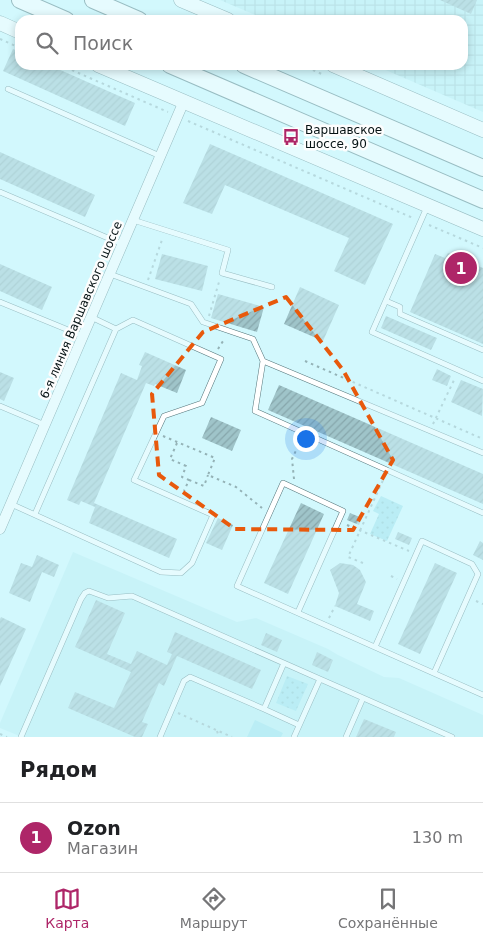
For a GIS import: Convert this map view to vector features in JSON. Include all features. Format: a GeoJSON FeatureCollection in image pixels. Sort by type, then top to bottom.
{"type":"FeatureCollection","features":[{"type":"Feature","properties":{"kind":"main road"},"geometry":{"type":"LineString","coordinates":[[20,0],[54,15]]}},
{"type":"Feature","properties":{"kind":"main road"},"geometry":{"type":"LineString","coordinates":[[93,0],[128,15]]}},
{"type":"Feature","properties":{"kind":"main road"},"geometry":{"type":"LineString","coordinates":[[182,70],[483,200]]}},
{"type":"Feature","properties":{"kind":"main road"},"geometry":{"type":"LineString","coordinates":[[256,70],[483,168]]}},
{"type":"Feature","properties":{"kind":"street"},"geometry":{"type":"LineString","coordinates":[[181,0],[216,15]]}},
{"type":"Feature","properties":{"kind":"street"},"geometry":{"type":"LineString","coordinates":[[2,26],[15,30]]}},
{"type":"Feature","properties":{"kind":"street"},"geometry":{"type":"LineString","coordinates":[[110,70],[483,229]]}},
{"type":"Feature","properties":{"kind":"street"},"geometry":{"type":"LineString","coordinates":[[345,70],[483,130]]}},
{"type":"Feature","properties":{"kind":"street","name":"6-я линия Варшавского шоссе"},"geometry":{"type":"LineString","coordinates":[[1,523],[11,504],[184,101]]}},
{"type":"Feature","properties":{"kind":"lane"},"geometry":{"type":"LineString","coordinates":[[8,89],[161,156]]}},
{"type":"Feature","properties":{"kind":"lane"},"geometry":{"type":"LineString","coordinates":[[0,192],[123,244]]}},
{"type":"Feature","properties":{"kind":"lane"},"geometry":{"type":"LineString","coordinates":[[428,206],[386,301],[381,321],[372,332],[483,381]]}},
{"type":"Feature","properties":{"kind":"lane"},"geometry":{"type":"LineString","coordinates":[[133,220],[228,250],[222,273],[272,287]]}},
{"type":"Feature","properties":{"kind":"lane"},"geometry":{"type":"LineString","coordinates":[[110,274],[191,304],[203,322],[254,339],[263,361],[255,411],[483,513]]}},
{"type":"Feature","properties":{"kind":"lane"},"geometry":{"type":"LineString","coordinates":[[386,301],[400,308],[400,314],[483,350]]}},
{"type":"Feature","properties":{"kind":"lane"},"geometry":{"type":"LineString","coordinates":[[0,302],[83,336]]}},
{"type":"Feature","properties":{"kind":"lane"},"geometry":{"type":"LineString","coordinates":[[91,317],[116,329]]}},
{"type":"Feature","properties":{"kind":"lane"},"geometry":{"type":"LineString","coordinates":[[11,504],[161,572],[181,573],[192,563],[213,515],[134,480],[164,416],[202,403],[222,359],[132,320],[116,329],[35,514]]}},
{"type":"Feature","properties":{"kind":"lane"},"geometry":{"type":"LineString","coordinates":[[263,361],[483,453]]}},
{"type":"Feature","properties":{"kind":"lane"},"geometry":{"type":"LineString","coordinates":[[0,406],[44,425]]}},
{"type":"Feature","properties":{"kind":"lane"},"geometry":{"type":"LineString","coordinates":[[298,612],[343,511],[283,483],[237,586],[434,672],[483,696]]}},
{"type":"Feature","properties":{"kind":"lane"},"geometry":{"type":"LineString","coordinates":[[375,647],[422,541],[472,564],[478,574],[434,672]]}},
{"type":"Feature","properties":{"kind":"lane"},"geometry":{"type":"LineString","coordinates":[[21,737],[82,599],[85,593],[89,591],[108,598],[132,596],[452,737]]}},
{"type":"Feature","properties":{"kind":"lane"},"geometry":{"type":"LineString","coordinates":[[264,709],[284,663]]}},
{"type":"Feature","properties":{"kind":"lane"},"geometry":{"type":"LineString","coordinates":[[160,737],[184,681],[190,677],[299,725]]}},
{"type":"Feature","properties":{"kind":"lane"},"geometry":{"type":"LineString","coordinates":[[294,737],[320,679]]}},
{"type":"Feature","properties":{"kind":"lane"},"geometry":{"type":"LineString","coordinates":[[346,737],[363,698]]}},
{"type":"Feature","properties":{"kind":"path"},"geometry":{"type":"LineString","coordinates":[[0,39],[15,46]]}},
{"type":"Feature","properties":{"kind":"path"},"geometry":{"type":"LineString","coordinates":[[72,70],[483,248]]}},
{"type":"Feature","properties":{"kind":"path"},"geometry":{"type":"LineString","coordinates":[[146,287],[165,230]]}},
{"type":"Feature","properties":{"kind":"path"},"geometry":{"type":"LineString","coordinates":[[206,323],[222,273]]}},
{"type":"Feature","properties":{"kind":"path"},"geometry":{"type":"LineString","coordinates":[[214,355],[230,330]]}},
{"type":"Feature","properties":{"kind":"path"},"geometry":{"type":"LineString","coordinates":[[305,361],[483,439]]}},
{"type":"Feature","properties":{"kind":"path"},"geometry":{"type":"LineString","coordinates":[[430,430],[459,370]]}},
{"type":"Feature","properties":{"kind":"path"},"geometry":{"type":"LineString","coordinates":[[156,433],[215,458],[204,486],[182,477],[186,466],[170,459],[177,442]]}},
{"type":"Feature","properties":{"kind":"path"},"geometry":{"type":"LineString","coordinates":[[294,488],[292,459],[297,447]]}},
{"type":"Feature","properties":{"kind":"path"},"geometry":{"type":"LineString","coordinates":[[208,475],[236,487],[269,513]]}},
{"type":"Feature","properties":{"kind":"path"},"geometry":{"type":"LineString","coordinates":[[184,492],[189,480]]}},
{"type":"Feature","properties":{"kind":"path"},"geometry":{"type":"LineString","coordinates":[[363,564],[348,557],[381,486]]}},
{"type":"Feature","properties":{"kind":"path"},"geometry":{"type":"LineString","coordinates":[[338,522],[404,549]]}},
{"type":"Feature","properties":{"kind":"path"},"geometry":{"type":"LineString","coordinates":[[322,616],[329,619],[335,606]]}},
{"type":"Feature","properties":{"kind":"path"},"geometry":{"type":"LineString","coordinates":[[171,710],[232,737]]}},
{"type":"Feature","properties":{"kind":"path"},"geometry":{"type":"LineString","coordinates":[[217,730],[219,737]]}},
{"type":"Feature","properties":{"kind":"path"},"geometry":{"type":"LineString","coordinates":[[0,734],[7,737]]}},
{"type":"Feature","properties":{"kind":"highlighted area"},"geometry":{"type":"Polygon","coordinates":[[[286,297],[343,370],[393,460],[353,530],[235,529],[159,475],[152,394],[203,332],[286,297]]]}},
{"type":"Feature","properties":{"kind":"shaded area"},"geometry":{"type":"Polygon","coordinates":[[[220,0],[483,0],[483,112],[386,70],[468,70],[468,15],[255,15],[220,0]]]}},
{"type":"Feature","properties":{"kind":"shaded area"},"geometry":{"type":"Polygon","coordinates":[[[381,496],[403,506],[387,541],[370,534],[379,514],[373,511],[381,496]]]}},
{"type":"Feature","properties":{"kind":"shaded area"},"geometry":{"type":"Polygon","coordinates":[[[73,552],[237,622],[256,618],[328,649],[384,677],[399,678],[483,715],[483,737],[22,737],[0,728],[0,723],[73,552]]]}},
{"type":"Feature","properties":{"kind":"shaded area"},"geometry":{"type":"Polygon","coordinates":[[[287,676],[308,684],[296,711],[276,703],[287,676]]]}},
{"type":"Feature","properties":{"kind":"shaded area"},"geometry":{"type":"Polygon","coordinates":[[[255,720],[283,733],[281,737],[247,737],[255,720]]]}},
{"type":"Feature","properties":{"kind":"building"},"geometry":{"type":"Polygon","coordinates":[[[440,0],[477,0],[471,14],[440,0]]]}},
{"type":"Feature","properties":{"kind":"building"},"geometry":{"type":"Polygon","coordinates":[[[13,49],[15,50],[15,70],[60,70],[135,103],[125,126],[3,71],[13,49]]]}},
{"type":"Feature","properties":{"kind":"building"},"geometry":{"type":"Polygon","coordinates":[[[210,144],[393,224],[365,285],[334,271],[349,238],[225,185],[212,214],[183,203],[210,144]]]}},
{"type":"Feature","properties":{"kind":"building"},"geometry":{"type":"Polygon","coordinates":[[[0,152],[95,195],[85,217],[0,179],[0,152]]]}},
{"type":"Feature","properties":{"kind":"building"},"geometry":{"type":"Polygon","coordinates":[[[448,253],[483,268],[483,344],[410,312],[435,254],[445,258],[448,253]]]}},
{"type":"Feature","properties":{"kind":"building"},"geometry":{"type":"Polygon","coordinates":[[[162,254],[208,266],[202,291],[155,279],[162,254]]]}},
{"type":"Feature","properties":{"kind":"building"},"geometry":{"type":"Polygon","coordinates":[[[0,264],[52,287],[42,310],[0,291],[0,264]]]}},
{"type":"Feature","properties":{"kind":"building"},"geometry":{"type":"Polygon","coordinates":[[[300,287],[339,305],[323,341],[284,324],[300,287]]]}},
{"type":"Feature","properties":{"kind":"building"},"geometry":{"type":"Polygon","coordinates":[[[218,294],[264,307],[257,332],[211,318],[218,294]]]}},
{"type":"Feature","properties":{"kind":"building"},"geometry":{"type":"Polygon","coordinates":[[[386,316],[437,338],[431,350],[381,328],[386,316]]]}},
{"type":"Feature","properties":{"kind":"building"},"geometry":{"type":"Polygon","coordinates":[[[145,352],[186,370],[177,393],[155,384],[154,386],[146,383],[94,503],[177,539],[169,558],[89,523],[95,507],[81,501],[79,505],[67,500],[121,373],[137,380],[142,366],[139,365],[145,352]]]}},
{"type":"Feature","properties":{"kind":"building"},"geometry":{"type":"Polygon","coordinates":[[[437,369],[451,376],[447,386],[432,380],[437,369]]]}},
{"type":"Feature","properties":{"kind":"building"},"geometry":{"type":"Polygon","coordinates":[[[0,372],[14,378],[4,401],[0,399],[0,372]]]}},
{"type":"Feature","properties":{"kind":"building"},"geometry":{"type":"Polygon","coordinates":[[[461,380],[483,389],[482,416],[451,402],[461,380]]]}},
{"type":"Feature","properties":{"kind":"building"},"geometry":{"type":"Polygon","coordinates":[[[279,385],[483,474],[483,504],[268,410],[279,385]]]}},
{"type":"Feature","properties":{"kind":"building"},"geometry":{"type":"Polygon","coordinates":[[[211,417],[241,430],[232,451],[202,438],[211,417]]]}},
{"type":"Feature","properties":{"kind":"building"},"geometry":{"type":"Polygon","coordinates":[[[301,503],[324,514],[288,594],[264,583],[301,503]]]}},
{"type":"Feature","properties":{"kind":"building"},"geometry":{"type":"Polygon","coordinates":[[[350,513],[362,518],[359,525],[347,520],[350,513]]]}},
{"type":"Feature","properties":{"kind":"building"},"geometry":{"type":"Polygon","coordinates":[[[218,518],[233,525],[222,550],[206,543],[218,518]]]}},
{"type":"Feature","properties":{"kind":"building"},"geometry":{"type":"Polygon","coordinates":[[[398,532],[412,538],[409,545],[395,539],[398,532]]]}},
{"type":"Feature","properties":{"kind":"building"},"geometry":{"type":"Polygon","coordinates":[[[480,541],[483,543],[483,560],[473,555],[480,541]]]}},
{"type":"Feature","properties":{"kind":"building"},"geometry":{"type":"Polygon","coordinates":[[[37,555],[59,565],[54,577],[42,572],[30,602],[9,593],[21,563],[32,567],[37,555]]]}},
{"type":"Feature","properties":{"kind":"building"},"geometry":{"type":"Polygon","coordinates":[[[340,563],[353,565],[360,570],[366,582],[357,604],[374,611],[370,621],[335,606],[339,593],[330,570],[340,563]]]}},
{"type":"Feature","properties":{"kind":"building"},"geometry":{"type":"Polygon","coordinates":[[[435,563],[457,573],[420,654],[398,644],[435,563]]]}},
{"type":"Feature","properties":{"kind":"building"},"geometry":{"type":"Polygon","coordinates":[[[96,600],[125,613],[107,654],[131,664],[137,651],[167,665],[172,654],[167,652],[175,632],[261,670],[252,689],[177,656],[164,686],[159,683],[142,722],[148,724],[142,737],[135,737],[68,708],[75,692],[114,708],[131,672],[75,647],[96,600]]]}},
{"type":"Feature","properties":{"kind":"building"},"geometry":{"type":"Polygon","coordinates":[[[1,617],[26,629],[0,686],[0,619],[1,617]]]}},
{"type":"Feature","properties":{"kind":"building"},"geometry":{"type":"Polygon","coordinates":[[[266,633],[282,640],[277,652],[261,645],[266,633]]]}},
{"type":"Feature","properties":{"kind":"building"},"geometry":{"type":"Polygon","coordinates":[[[317,652],[333,660],[328,672],[312,665],[317,652]]]}},
{"type":"Feature","properties":{"kind":"building"},"geometry":{"type":"Polygon","coordinates":[[[364,719],[396,732],[394,737],[356,737],[364,719]]]}},
{"type":"Feature","properties":{"kind":"place","name":"Варшавское шоссе, 90"},"geometry":{"type":"Point","coordinates":[291,137]}},
{"type":"Feature","properties":{"kind":"place","name":"Ozon"},"geometry":{"type":"Point","coordinates":[461,268]}}]}
